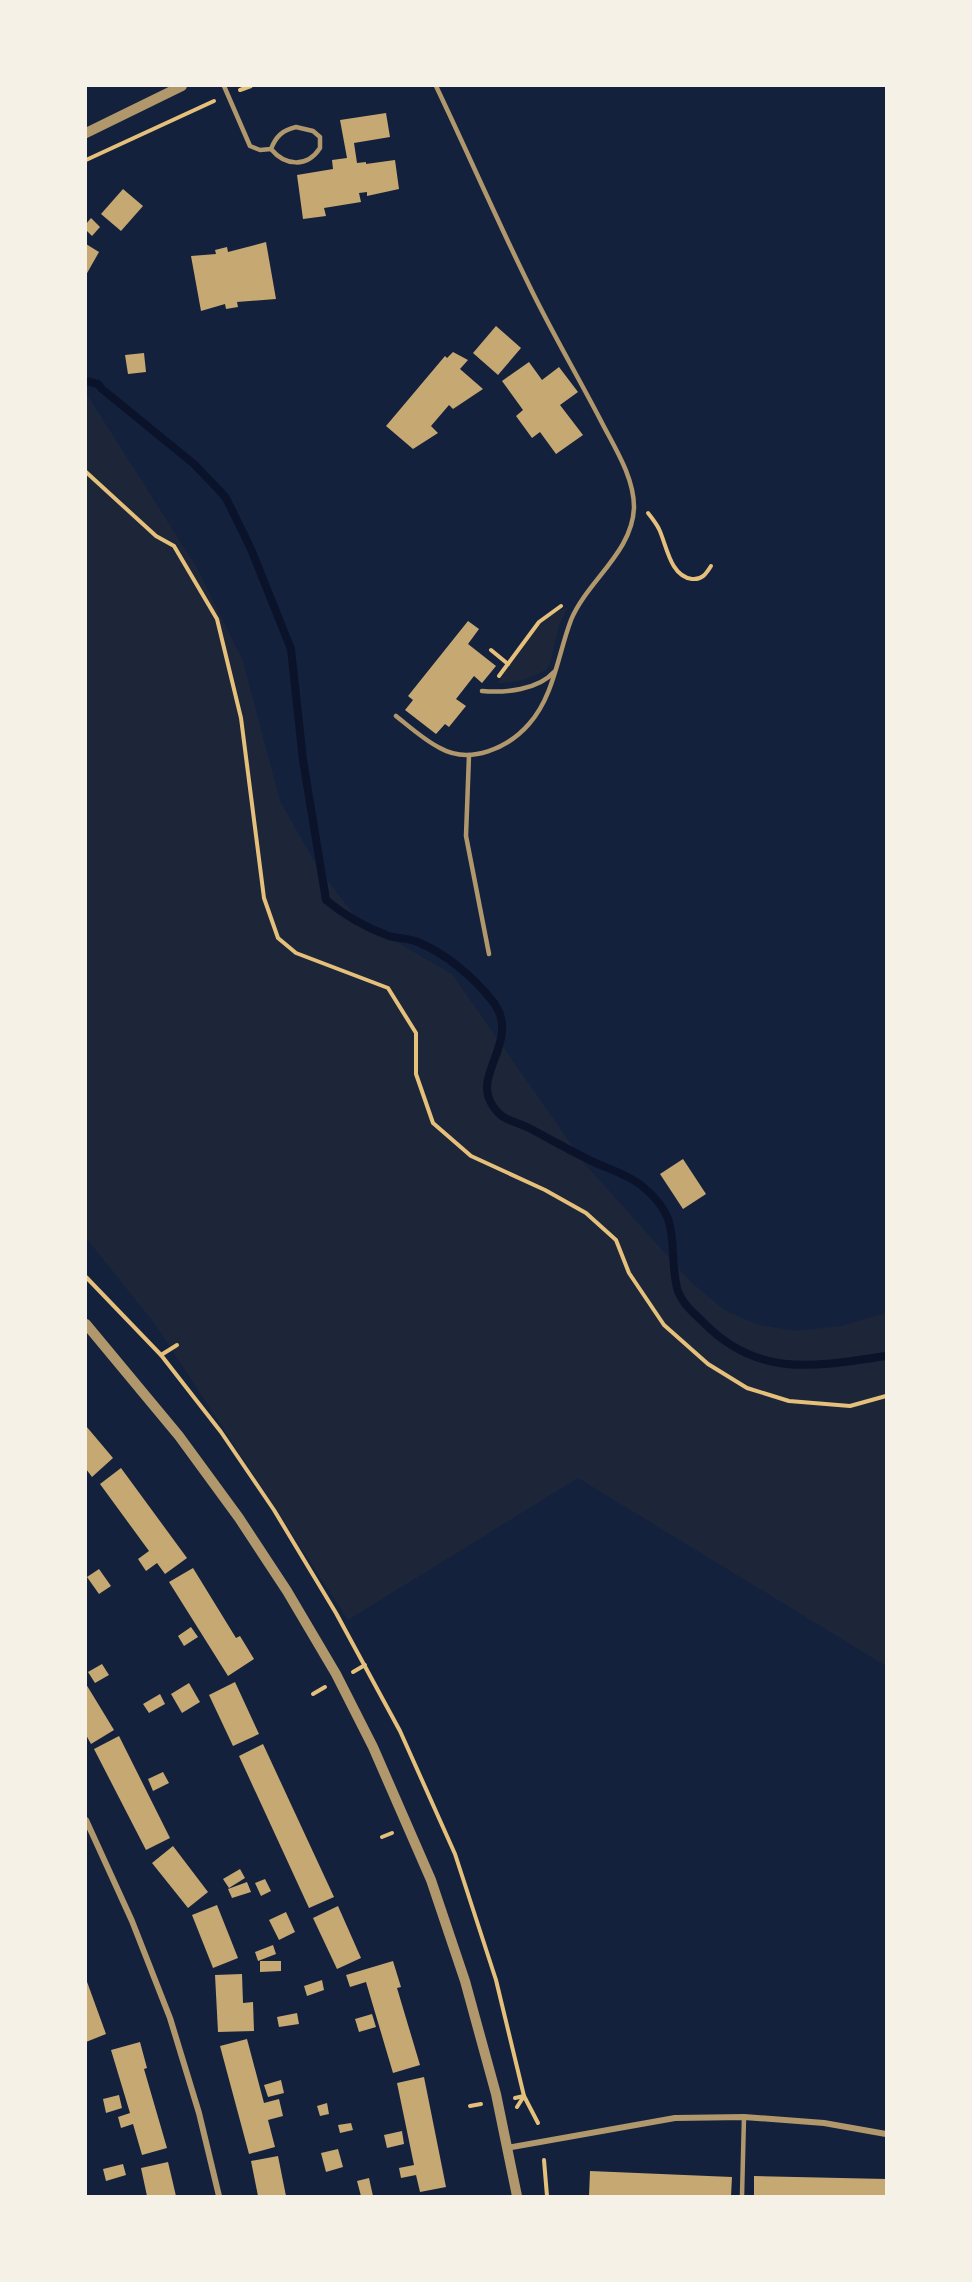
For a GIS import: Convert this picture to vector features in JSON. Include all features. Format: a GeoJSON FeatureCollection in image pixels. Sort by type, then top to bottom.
{"type":"FeatureCollection","features":[{"type":"Feature","properties":{"kind":"street"},"geometry":{"type":"LineString","coordinates":[[86,133],[182,86]]}},
{"type":"Feature","properties":{"kind":"street"},"geometry":{"type":"LineString","coordinates":[[86,1324],[179,1436],[239,1518],[287,1591],[343,1687],[373,1747],[430,1880],[465,1981],[496,2094],[517,2196]]}},
{"type":"Feature","properties":{"kind":"street"},"geometry":{"type":"LineString","coordinates":[[86,1820],[132,1921],[170,2018],[199,2113],[219,2196]]}},
{"type":"Feature","properties":{"kind":"street"},"geometry":{"type":"LineString","coordinates":[[507,2148],[675,2118],[744,2117],[824,2123],[886,2134]]}},
{"type":"Feature","properties":{"kind":"lane"},"geometry":{"type":"LineString","coordinates":[[224,86],[250,146],[260,150],[271,149],[283,160],[296,163],[311,158],[320,148],[321,142],[313,131],[296,127],[279,134],[271,149]]}},
{"type":"Feature","properties":{"kind":"lane"},"geometry":{"type":"LineString","coordinates":[[396,716],[440,748],[452,753],[468,755],[494,749],[523,732],[534,719],[546,697],[572,619],[586,593],[620,549],[630,528],[634,507],[624,465],[528,283],[436,86]]}},
{"type":"Feature","properties":{"kind":"lane"},"geometry":{"type":"LineString","coordinates":[[485,691],[518,689],[541,683],[555,670]]}},
{"type":"Feature","properties":{"kind":"lane"},"geometry":{"type":"LineString","coordinates":[[468,755],[466,836],[489,954]]}},
{"type":"Feature","properties":{"kind":"lane"},"geometry":{"type":"LineString","coordinates":[[742,2196],[744,2117]]}},
{"type":"Feature","properties":{"kind":"path"},"geometry":{"type":"LineString","coordinates":[[86,160],[251,86]]}},
{"type":"Feature","properties":{"kind":"path"},"geometry":{"type":"LineString","coordinates":[[86,472],[156,536],[174,546],[217,619],[241,718],[264,898],[278,938],[296,953],[388,988],[416,1034],[416,1074],[433,1123],[471,1156],[545,1190],[586,1213],[616,1240],[629,1273],[664,1325],[708,1364],[747,1388],[789,1401],[850,1406],[886,1396]]}},
{"type":"Feature","properties":{"kind":"path"},"geometry":{"type":"LineString","coordinates":[[634,507],[644,510],[653,518],[673,564],[681,574],[696,579],[706,574],[711,566]]}},
{"type":"Feature","properties":{"kind":"path"},"geometry":{"type":"LineString","coordinates":[[485,691],[544,616],[586,593]]}},
{"type":"Feature","properties":{"kind":"path"},"geometry":{"type":"LineString","coordinates":[[491,650],[508,664]]}},
{"type":"Feature","properties":{"kind":"path"},"geometry":{"type":"LineString","coordinates":[[161,1355],[177,1345]]}},
{"type":"Feature","properties":{"kind":"path"},"geometry":{"type":"LineString","coordinates":[[524,2096],[538,2123]]}},
{"type":"Feature","properties":{"kind":"path"},"geometry":{"type":"LineString","coordinates":[[544,2160],[547,2196]]}},
{"type":"Feature","properties":{"kind":"shaded area"},"geometry":{"type":"Polygon","coordinates":[[[86,393],[197,568],[243,661],[280,801],[318,868],[358,920],[452,974],[585,1164],[690,1281],[724,1310],[759,1325],[796,1331],[841,1326],[886,1313],[886,1666],[578,1478],[348,1620],[155,1324],[86,1238],[86,393]]]}},
{"type":"Feature","properties":{"kind":"shaded area"},"geometry":{"type":"Polygon","coordinates":[[[568,608],[559,625],[550,664],[546,670],[524,680],[497,684],[538,627],[558,611],[568,608]]]}},
{"type":"Feature","properties":{"kind":"building"},"geometry":{"type":"Polygon","coordinates":[[[386,113],[390,137],[354,143],[357,163],[395,160],[399,189],[367,196],[367,192],[359,193],[361,202],[324,208],[326,216],[303,219],[297,175],[333,169],[332,160],[347,158],[340,120],[386,113]]]}},
{"type":"Feature","properties":{"kind":"building"},"geometry":{"type":"Polygon","coordinates":[[[123,189],[143,206],[121,231],[101,214],[123,189]]]}},
{"type":"Feature","properties":{"kind":"building"},"geometry":{"type":"Polygon","coordinates":[[[91,218],[100,227],[92,236],[86,230],[86,224],[91,218]]]}},
{"type":"Feature","properties":{"kind":"building"},"geometry":{"type":"Polygon","coordinates":[[[266,242],[276,299],[237,302],[238,307],[226,309],[225,304],[201,311],[191,256],[216,254],[215,250],[227,247],[228,252],[266,242]]]}},
{"type":"Feature","properties":{"kind":"building"},"geometry":{"type":"Polygon","coordinates":[[[86,244],[99,252],[86,275],[86,244]]]}},
{"type":"Feature","properties":{"kind":"building"},"geometry":{"type":"Polygon","coordinates":[[[496,326],[521,348],[498,375],[473,353],[496,326]]]}},
{"type":"Feature","properties":{"kind":"building"},"geometry":{"type":"Polygon","coordinates":[[[453,352],[468,360],[460,369],[483,389],[453,409],[449,405],[431,426],[438,433],[413,449],[386,426],[445,356],[447,358],[453,352]]]}},
{"type":"Feature","properties":{"kind":"building"},"geometry":{"type":"Polygon","coordinates":[[[144,353],[146,372],[128,374],[125,355],[144,353]]]}},
{"type":"Feature","properties":{"kind":"building"},"geometry":{"type":"Polygon","coordinates":[[[529,362],[542,380],[559,367],[578,392],[560,405],[583,435],[556,454],[540,432],[532,438],[516,416],[523,410],[502,381],[529,362]]]}},
{"type":"Feature","properties":{"kind":"building"},"geometry":{"type":"Polygon","coordinates":[[[468,621],[479,629],[468,644],[496,666],[482,683],[474,676],[456,699],[466,706],[449,727],[445,724],[436,734],[405,710],[413,700],[408,696],[468,621]]]}},
{"type":"Feature","properties":{"kind":"building"},"geometry":{"type":"Polygon","coordinates":[[[683,1159],[706,1194],[683,1209],[660,1174],[683,1159]]]}},
{"type":"Feature","properties":{"kind":"building"},"geometry":{"type":"Polygon","coordinates":[[[86,1426],[113,1458],[92,1477],[86,1469],[86,1426]]]}},
{"type":"Feature","properties":{"kind":"building"},"geometry":{"type":"Polygon","coordinates":[[[121,1468],[187,1558],[165,1574],[157,1563],[146,1571],[138,1559],[149,1551],[100,1484],[121,1468]]]}},
{"type":"Feature","properties":{"kind":"building"},"geometry":{"type":"Polygon","coordinates":[[[193,1568],[236,1638],[240,1636],[254,1659],[228,1676],[169,1582],[193,1568]]]}},
{"type":"Feature","properties":{"kind":"building"},"geometry":{"type":"Polygon","coordinates":[[[99,1569],[111,1586],[99,1594],[87,1577],[99,1569]]]}},
{"type":"Feature","properties":{"kind":"building"},"geometry":{"type":"Polygon","coordinates":[[[191,1627],[198,1637],[184,1646],[178,1636],[191,1627]]]}},
{"type":"Feature","properties":{"kind":"building"},"geometry":{"type":"Polygon","coordinates":[[[102,1664],[109,1675],[95,1683],[88,1672],[102,1664]]]}},
{"type":"Feature","properties":{"kind":"building"},"geometry":{"type":"Polygon","coordinates":[[[235,1682],[259,1734],[233,1746],[209,1695],[235,1682]]]}},
{"type":"Feature","properties":{"kind":"building"},"geometry":{"type":"Polygon","coordinates":[[[189,1683],[200,1702],[182,1713],[171,1694],[189,1683]]]}},
{"type":"Feature","properties":{"kind":"building"},"geometry":{"type":"Polygon","coordinates":[[[86,1684],[114,1730],[91,1744],[86,1735],[86,1684]]]}},
{"type":"Feature","properties":{"kind":"building"},"geometry":{"type":"Polygon","coordinates":[[[160,1694],[165,1704],[149,1713],[143,1704],[160,1694]]]}},
{"type":"Feature","properties":{"kind":"building"},"geometry":{"type":"Polygon","coordinates":[[[119,1736],[170,1838],[146,1850],[94,1749],[119,1736]]]}},
{"type":"Feature","properties":{"kind":"building"},"geometry":{"type":"Polygon","coordinates":[[[263,1744],[334,1897],[309,1908],[239,1756],[263,1744]]]}},
{"type":"Feature","properties":{"kind":"building"},"geometry":{"type":"Polygon","coordinates":[[[163,1772],[169,1783],[153,1791],[148,1779],[163,1772]]]}},
{"type":"Feature","properties":{"kind":"building"},"geometry":{"type":"Polygon","coordinates":[[[173,1846],[208,1892],[188,1908],[152,1863],[173,1846]]]}},
{"type":"Feature","properties":{"kind":"building"},"geometry":{"type":"Polygon","coordinates":[[[240,1869],[245,1878],[229,1888],[223,1879],[240,1869]]]}},
{"type":"Feature","properties":{"kind":"building"},"geometry":{"type":"Polygon","coordinates":[[[265,1879],[271,1891],[261,1896],[255,1883],[265,1879]]]}},
{"type":"Feature","properties":{"kind":"building"},"geometry":{"type":"Polygon","coordinates":[[[247,1882],[251,1892],[232,1898],[228,1889],[247,1882]]]}},
{"type":"Feature","properties":{"kind":"building"},"geometry":{"type":"Polygon","coordinates":[[[217,1905],[238,1958],[213,1968],[192,1915],[217,1905]]]}},
{"type":"Feature","properties":{"kind":"building"},"geometry":{"type":"Polygon","coordinates":[[[338,1906],[361,1958],[337,1969],[313,1918],[338,1906]]]}},
{"type":"Feature","properties":{"kind":"building"},"geometry":{"type":"Polygon","coordinates":[[[286,1912],[295,1932],[279,1940],[269,1920],[286,1912]]]}},
{"type":"Feature","properties":{"kind":"building"},"geometry":{"type":"Polygon","coordinates":[[[273,1945],[276,1954],[258,1961],[255,1952],[273,1945]]]}},
{"type":"Feature","properties":{"kind":"building"},"geometry":{"type":"Polygon","coordinates":[[[260,1961],[281,1961],[281,1971],[260,1972],[260,1961]]]}},
{"type":"Feature","properties":{"kind":"building"},"geometry":{"type":"Polygon","coordinates":[[[393,1961],[401,1987],[397,1988],[420,2065],[393,2073],[366,1982],[350,1987],[346,1975],[393,1961]]]}},
{"type":"Feature","properties":{"kind":"building"},"geometry":{"type":"Polygon","coordinates":[[[242,1974],[243,2003],[253,2002],[254,2031],[218,2032],[215,1975],[242,1974]]]}},
{"type":"Feature","properties":{"kind":"building"},"geometry":{"type":"Polygon","coordinates":[[[86,1979],[106,2034],[86,2042],[86,1979]]]}},
{"type":"Feature","properties":{"kind":"building"},"geometry":{"type":"Polygon","coordinates":[[[322,1980],[324,1990],[307,1996],[304,1986],[322,1980]]]}},
{"type":"Feature","properties":{"kind":"building"},"geometry":{"type":"Polygon","coordinates":[[[297,2013],[299,2024],[279,2027],[277,2017],[297,2013]]]}},
{"type":"Feature","properties":{"kind":"building"},"geometry":{"type":"Polygon","coordinates":[[[372,2014],[376,2027],[359,2032],[355,2019],[372,2014]]]}},
{"type":"Feature","properties":{"kind":"building"},"geometry":{"type":"Polygon","coordinates":[[[247,2039],[264,2103],[279,2099],[283,2116],[268,2120],[275,2147],[249,2154],[220,2046],[247,2039]]]}},
{"type":"Feature","properties":{"kind":"building"},"geometry":{"type":"Polygon","coordinates":[[[140,2042],[147,2068],[144,2069],[167,2148],[142,2155],[133,2124],[121,2128],[118,2117],[130,2113],[111,2050],[140,2042]]]}},
{"type":"Feature","properties":{"kind":"building"},"geometry":{"type":"Polygon","coordinates":[[[424,2077],[446,2187],[420,2192],[416,2175],[401,2178],[399,2168],[414,2165],[397,2083],[424,2077]]]}},
{"type":"Feature","properties":{"kind":"building"},"geometry":{"type":"Polygon","coordinates":[[[281,2080],[284,2093],[268,2097],[264,2085],[281,2080]]]}},
{"type":"Feature","properties":{"kind":"building"},"geometry":{"type":"Polygon","coordinates":[[[119,2095],[122,2108],[106,2113],[103,2099],[119,2095]]]}},
{"type":"Feature","properties":{"kind":"building"},"geometry":{"type":"Polygon","coordinates":[[[327,2103],[329,2114],[320,2116],[317,2106],[327,2103]]]}},
{"type":"Feature","properties":{"kind":"building"},"geometry":{"type":"Polygon","coordinates":[[[351,2123],[353,2130],[340,2133],[338,2125],[351,2123]]]}},
{"type":"Feature","properties":{"kind":"building"},"geometry":{"type":"Polygon","coordinates":[[[402,2131],[404,2144],[387,2148],[384,2135],[402,2131]]]}},
{"type":"Feature","properties":{"kind":"building"},"geometry":{"type":"Polygon","coordinates":[[[338,2149],[343,2167],[326,2172],[321,2153],[338,2149]]]}},
{"type":"Feature","properties":{"kind":"building"},"geometry":{"type":"Polygon","coordinates":[[[278,2156],[286,2196],[258,2196],[251,2161],[278,2156]]]}},
{"type":"Feature","properties":{"kind":"building"},"geometry":{"type":"Polygon","coordinates":[[[168,2162],[176,2196],[147,2196],[141,2168],[168,2162]]]}},
{"type":"Feature","properties":{"kind":"building"},"geometry":{"type":"Polygon","coordinates":[[[123,2164],[126,2175],[106,2181],[103,2169],[123,2164]]]}},
{"type":"Feature","properties":{"kind":"building"},"geometry":{"type":"Polygon","coordinates":[[[590,2171],[732,2177],[731,2196],[589,2196],[590,2171]]]}},
{"type":"Feature","properties":{"kind":"building"},"geometry":{"type":"Polygon","coordinates":[[[754,2176],[886,2179],[886,2196],[754,2196],[754,2176]]]}},
{"type":"Feature","properties":{"kind":"building"},"geometry":{"type":"Polygon","coordinates":[[[369,2178],[373,2196],[361,2196],[357,2181],[369,2178]]]}},
{"type":"Feature","properties":{"kind":"waterway"},"geometry":{"type":"LineString","coordinates":[[86,381],[98,384],[194,464],[226,498],[251,549],[291,649],[303,760],[326,900],[348,916],[372,929],[389,936],[416,941],[439,953],[467,974],[490,998],[499,1012],[502,1026],[501,1039],[488,1077],[487,1089],[490,1101],[498,1113],[589,1160],[632,1179],[655,1198],[664,1210],[672,1233],[674,1272],[679,1293],[692,1311],[725,1341],[746,1353],[768,1361],[790,1364],[813,1365],[886,1356]]}}]}
